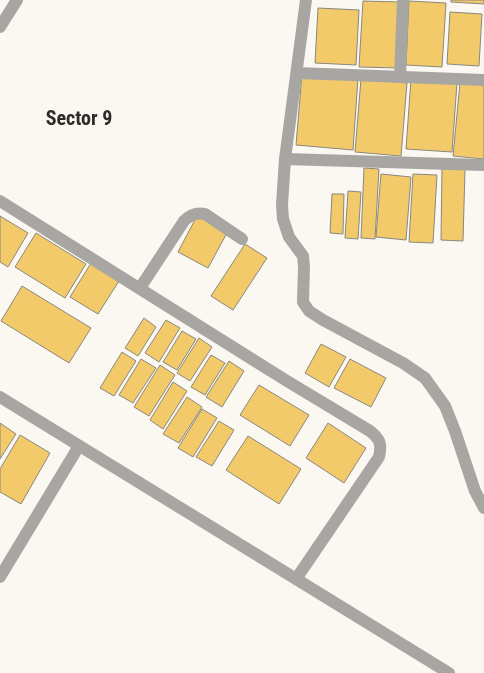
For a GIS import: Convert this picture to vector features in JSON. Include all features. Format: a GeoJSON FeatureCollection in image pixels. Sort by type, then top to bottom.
{"type":"FeatureCollection","features":[{"type":"Feature","properties":{"kind":"street"},"geometry":{"type":"LineString","coordinates":[[0,27],[17,0]]}},
{"type":"Feature","properties":{"kind":"street"},"geometry":{"type":"LineString","coordinates":[[306,0],[285,159],[282,204],[283,219],[289,237],[303,256],[303,302],[309,311],[323,320],[403,363],[425,378],[444,406],[455,431],[475,491],[484,508]]}},
{"type":"Feature","properties":{"kind":"street"},"geometry":{"type":"LineString","coordinates":[[400,77],[403,0]]}},
{"type":"Feature","properties":{"kind":"street"},"geometry":{"type":"LineString","coordinates":[[296,73],[484,80],[484,74]]}},
{"type":"Feature","properties":{"kind":"street"},"geometry":{"type":"LineString","coordinates":[[285,159],[484,166]]}},
{"type":"Feature","properties":{"kind":"street"},"geometry":{"type":"LineString","coordinates":[[0,201],[370,431],[379,439],[381,447],[380,457],[296,579]]}},
{"type":"Feature","properties":{"kind":"street"},"geometry":{"type":"LineString","coordinates":[[140,288],[184,221],[190,216],[199,213],[205,214],[242,239]]}},
{"type":"Feature","properties":{"kind":"street"},"geometry":{"type":"LineString","coordinates":[[0,397],[449,673]]}},
{"type":"Feature","properties":{"kind":"street"},"geometry":{"type":"LineString","coordinates":[[0,576],[79,446]]}},
{"type":"Feature","properties":{"kind":"building"},"geometry":{"type":"Polygon","coordinates":[[[451,0],[484,0],[484,4],[451,2],[451,0]]]}},
{"type":"Feature","properties":{"kind":"building"},"geometry":{"type":"Polygon","coordinates":[[[363,1],[401,2],[398,68],[359,67],[363,1]]]}},
{"type":"Feature","properties":{"kind":"building"},"geometry":{"type":"Polygon","coordinates":[[[409,1],[446,3],[442,67],[406,65],[409,1]]]}},
{"type":"Feature","properties":{"kind":"building"},"geometry":{"type":"Polygon","coordinates":[[[318,8],[359,10],[356,65],[315,63],[318,8]]]}},
{"type":"Feature","properties":{"kind":"building"},"geometry":{"type":"Polygon","coordinates":[[[450,12],[482,14],[479,66],[447,64],[450,12]]]}},
{"type":"Feature","properties":{"kind":"building"},"geometry":{"type":"Polygon","coordinates":[[[302,74],[358,78],[353,150],[296,145],[302,74]]]}},
{"type":"Feature","properties":{"kind":"building"},"geometry":{"type":"Polygon","coordinates":[[[361,79],[407,83],[401,156],[355,152],[361,79]]]}},
{"type":"Feature","properties":{"kind":"building"},"geometry":{"type":"Polygon","coordinates":[[[411,79],[457,83],[452,152],[406,149],[411,79]]]}},
{"type":"Feature","properties":{"kind":"building"},"geometry":{"type":"Polygon","coordinates":[[[460,83],[484,85],[484,159],[453,156],[460,83]]]}},
{"type":"Feature","properties":{"kind":"building"},"geometry":{"type":"Polygon","coordinates":[[[364,168],[379,169],[375,239],[361,238],[364,168]]]}},
{"type":"Feature","properties":{"kind":"building"},"geometry":{"type":"Polygon","coordinates":[[[442,168],[465,169],[463,241],[441,240],[442,168]]]}},
{"type":"Feature","properties":{"kind":"building"},"geometry":{"type":"Polygon","coordinates":[[[381,174],[411,177],[406,240],[376,237],[381,174]]]}},
{"type":"Feature","properties":{"kind":"building"},"geometry":{"type":"Polygon","coordinates":[[[413,174],[437,175],[433,243],[409,242],[413,174]]]}},
{"type":"Feature","properties":{"kind":"building"},"geometry":{"type":"Polygon","coordinates":[[[348,191],[361,192],[358,239],[345,238],[348,191]]]}},
{"type":"Feature","properties":{"kind":"building"},"geometry":{"type":"Polygon","coordinates":[[[332,194],[344,194],[343,234],[330,233],[332,194]]]}},
{"type":"Feature","properties":{"kind":"building"},"geometry":{"type":"Polygon","coordinates":[[[198,214],[228,231],[208,268],[178,252],[198,214]]]}},
{"type":"Feature","properties":{"kind":"building"},"geometry":{"type":"Polygon","coordinates":[[[0,216],[28,233],[8,267],[0,262],[0,216]]]}},
{"type":"Feature","properties":{"kind":"building"},"geometry":{"type":"Polygon","coordinates":[[[36,233],[86,264],[65,298],[15,267],[36,233]]]}},
{"type":"Feature","properties":{"kind":"building"},"geometry":{"type":"Polygon","coordinates":[[[245,244],[267,258],[233,310],[211,296],[245,244]]]}},
{"type":"Feature","properties":{"kind":"building"},"geometry":{"type":"Polygon","coordinates":[[[91,263],[119,281],[98,314],[70,297],[91,263]]]}},
{"type":"Feature","properties":{"kind":"building"},"geometry":{"type":"Polygon","coordinates":[[[22,286],[91,328],[69,363],[1,321],[22,286]]]}},
{"type":"Feature","properties":{"kind":"building"},"geometry":{"type":"Polygon","coordinates":[[[144,318],[156,327],[138,356],[125,348],[144,318]]]}},
{"type":"Feature","properties":{"kind":"building"},"geometry":{"type":"Polygon","coordinates":[[[166,320],[180,328],[159,362],[145,353],[166,320]]]}},
{"type":"Feature","properties":{"kind":"building"},"geometry":{"type":"Polygon","coordinates":[[[182,331],[196,339],[177,370],[163,362],[182,331]]]}},
{"type":"Feature","properties":{"kind":"building"},"geometry":{"type":"Polygon","coordinates":[[[199,338],[212,347],[190,381],[177,373],[199,338]]]}},
{"type":"Feature","properties":{"kind":"building"},"geometry":{"type":"Polygon","coordinates":[[[321,344],[346,357],[329,387],[305,373],[321,344]]]}},
{"type":"Feature","properties":{"kind":"building"},"geometry":{"type":"Polygon","coordinates":[[[122,352],[136,361],[114,396],[100,388],[122,352]]]}},
{"type":"Feature","properties":{"kind":"building"},"geometry":{"type":"Polygon","coordinates":[[[211,355],[225,363],[205,395],[191,387],[211,355]]]}},
{"type":"Feature","properties":{"kind":"building"},"geometry":{"type":"Polygon","coordinates":[[[141,359],[156,368],[133,403],[119,395],[141,359]]]}},
{"type":"Feature","properties":{"kind":"building"},"geometry":{"type":"Polygon","coordinates":[[[350,359],[386,378],[371,407],[334,388],[350,359]]]}},
{"type":"Feature","properties":{"kind":"building"},"geometry":{"type":"Polygon","coordinates":[[[229,361],[244,371],[222,407],[206,397],[229,361]]]}},
{"type":"Feature","properties":{"kind":"building"},"geometry":{"type":"Polygon","coordinates":[[[160,365],[175,375],[149,416],[134,407],[160,365]]]}},
{"type":"Feature","properties":{"kind":"building"},"geometry":{"type":"Polygon","coordinates":[[[173,382],[187,391],[163,429],[150,420],[173,382]]]}},
{"type":"Feature","properties":{"kind":"building"},"geometry":{"type":"Polygon","coordinates":[[[259,385],[309,415],[290,446],[240,415],[259,385]]]}},
{"type":"Feature","properties":{"kind":"building"},"geometry":{"type":"Polygon","coordinates":[[[187,397],[202,407],[179,443],[163,434],[187,397]]]}},
{"type":"Feature","properties":{"kind":"building"},"geometry":{"type":"Polygon","coordinates":[[[202,409],[217,418],[193,457],[178,448],[202,409]]]}},
{"type":"Feature","properties":{"kind":"building"},"geometry":{"type":"Polygon","coordinates":[[[219,421],[234,430],[212,466],[196,457],[219,421]]]}},
{"type":"Feature","properties":{"kind":"building"},"geometry":{"type":"Polygon","coordinates":[[[0,423],[16,434],[0,459],[0,423]]]}},
{"type":"Feature","properties":{"kind":"building"},"geometry":{"type":"Polygon","coordinates":[[[328,423],[366,448],[344,483],[306,458],[328,423]]]}},
{"type":"Feature","properties":{"kind":"building"},"geometry":{"type":"Polygon","coordinates":[[[20,435],[50,453],[21,504],[0,492],[0,469],[20,435]]]}},
{"type":"Feature","properties":{"kind":"building"},"geometry":{"type":"Polygon","coordinates":[[[248,436],[301,469],[279,504],[226,470],[248,436]]]}},
{"type":"Feature","properties":{"kind":"district","name":"Sector 9"},"geometry":{"type":"Point","coordinates":[79,118]}}]}
